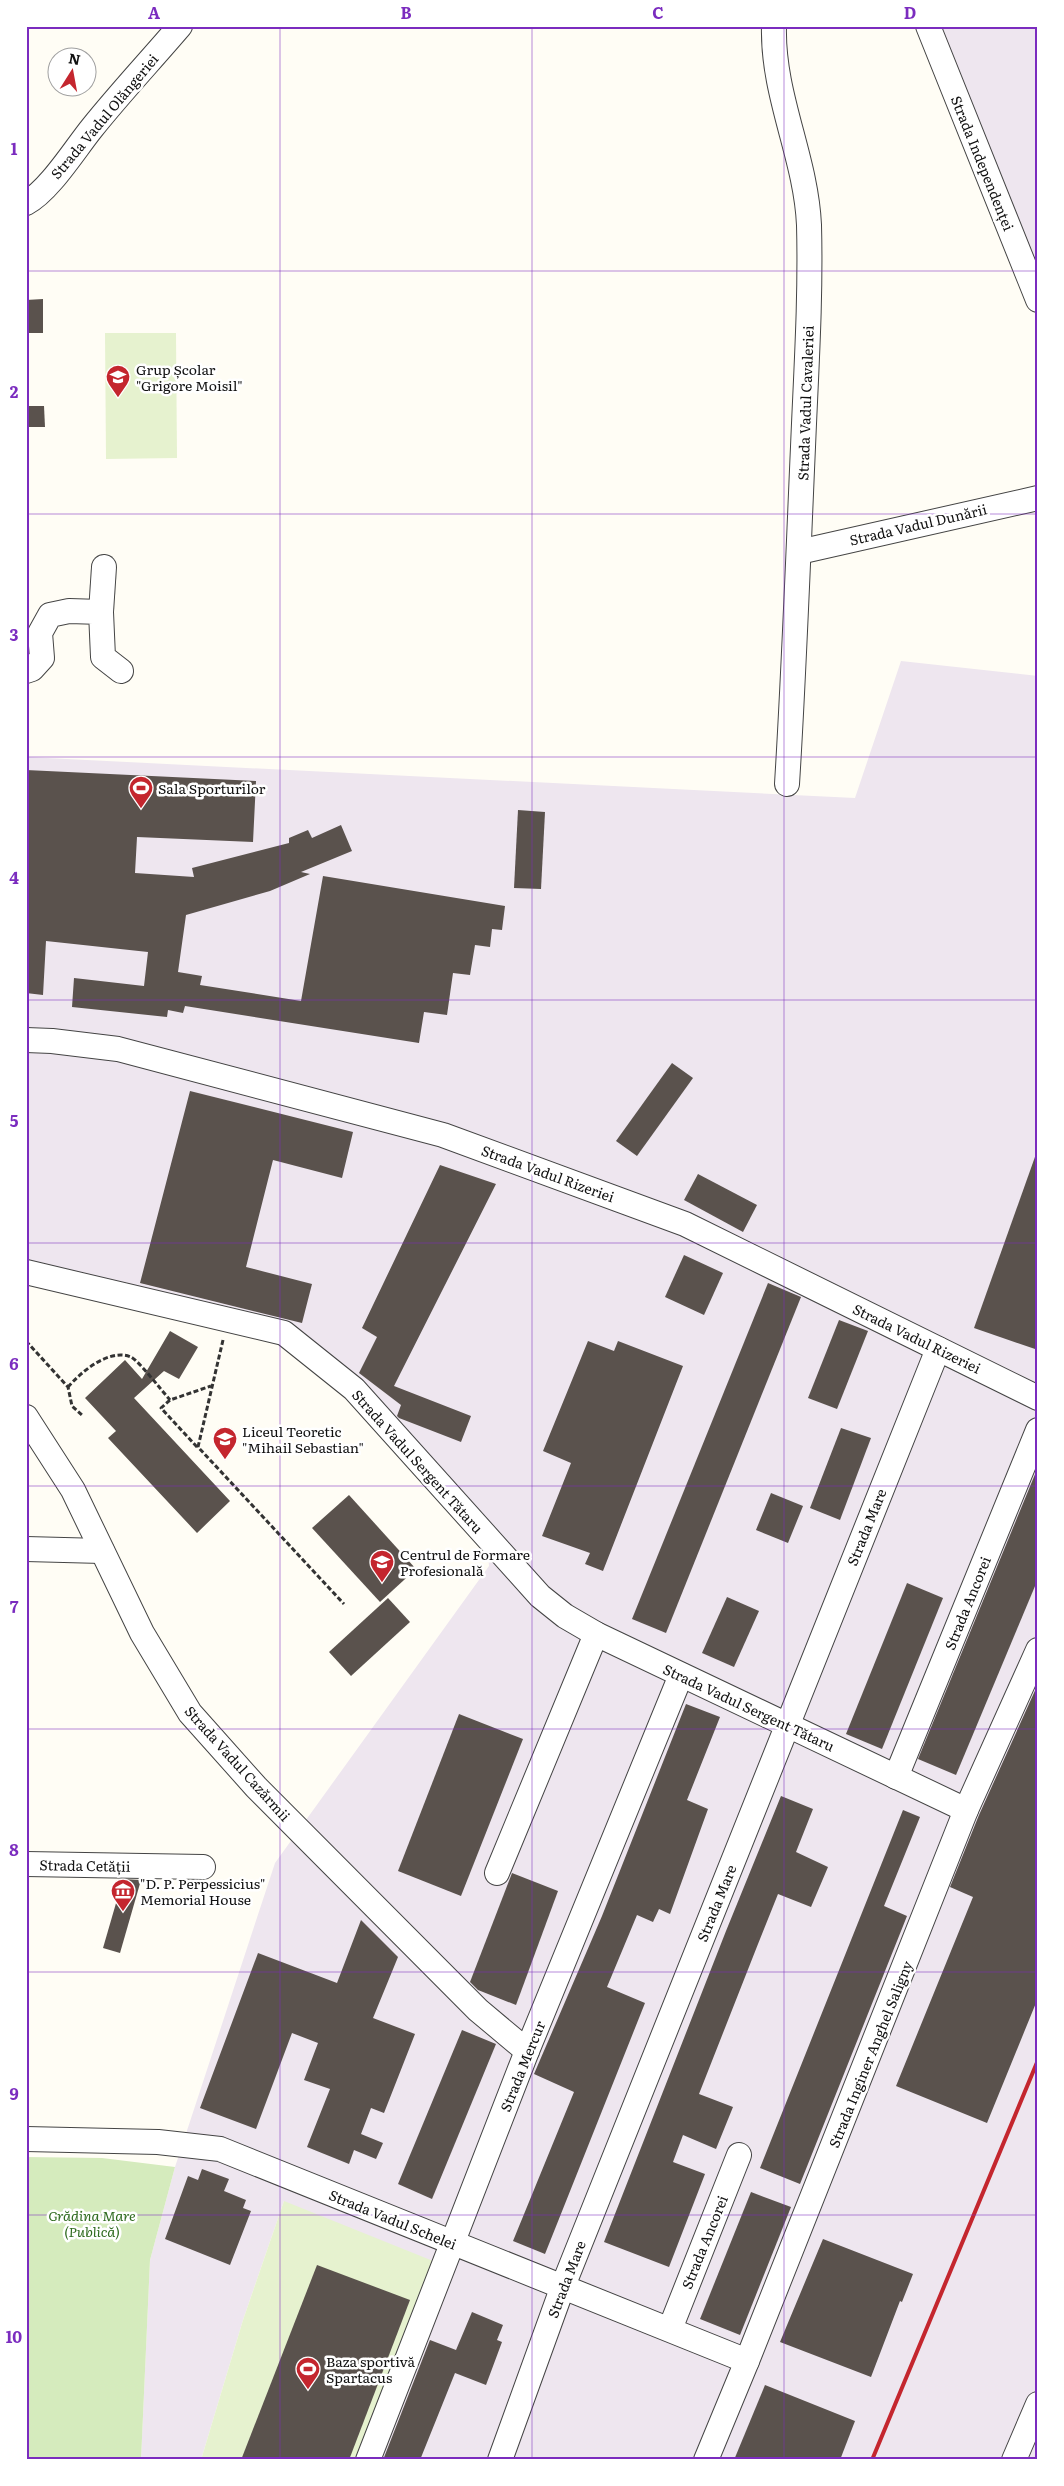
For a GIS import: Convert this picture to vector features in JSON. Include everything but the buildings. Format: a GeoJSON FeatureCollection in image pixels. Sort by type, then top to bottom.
{"type":"FeatureCollection","features":[{"type":"Feature","properties":{"kind":"street","name":"Strada Vadul Olăngeriei"},"geometry":{"type":"LineString","coordinates":[[26,203],[32,200],[60,169],[93,127],[180,26]]}},
{"type":"Feature","properties":{"kind":"street","name":"Strada Vadul Cavaleriei"},"geometry":{"type":"LineString","coordinates":[[774,26],[774,47],[780,88],[806,192],[809,226],[808,307],[796,638],[787,784]]}},
{"type":"Feature","properties":{"kind":"street","name":"Strada Independenței"},"geometry":{"type":"LineString","coordinates":[[928,26],[1033,274],[1038,300]]}},
{"type":"Feature","properties":{"kind":"street","name":"Strada Vadul Dunării"},"geometry":{"type":"LineString","coordinates":[[799,552],[1038,498]]}},
{"type":"Feature","properties":{"kind":"street"},"geometry":{"type":"LineString","coordinates":[[104,566],[101,612],[103,657],[121,671]]}},
{"type":"Feature","properties":{"kind":"street"},"geometry":{"type":"LineString","coordinates":[[26,671],[32,669],[42,658],[40,633],[50,615],[69,610],[101,612]]}},
{"type":"Feature","properties":{"kind":"street","name":"Strada Vadul Rizeriei"},"geometry":{"type":"LineString","coordinates":[[26,1040],[52,1040],[118,1049],[443,1135],[685,1224],[1038,1398]]}},
{"type":"Feature","properties":{"kind":"street","name":"Strada Vadul Sergent Tătaru"},"geometry":{"type":"LineString","coordinates":[[26,1272],[284,1333],[354,1389],[540,1596],[565,1616],[596,1634],[966,1810]]}},
{"type":"Feature","properties":{"kind":"street","name":"Strada Mare"},"geometry":{"type":"LineString","coordinates":[[500,2460],[563,2286],[938,1349]]}},
{"type":"Feature","properties":{"kind":"street","name":"Strada Vadul Cazărmii"},"geometry":{"type":"LineString","coordinates":[[26,1417],[73,1490],[142,1633],[190,1713],[263,1794],[478,2010],[527,2051]]}},
{"type":"Feature","properties":{"kind":"street","name":"Strada Ancorei"},"geometry":{"type":"LineString","coordinates":[[896,1777],[1038,1430]]}},
{"type":"Feature","properties":{"kind":"street"},"geometry":{"type":"LineString","coordinates":[[26,1549],[102,1551]]}},
{"type":"Feature","properties":{"kind":"street"},"geometry":{"type":"LineString","coordinates":[[497,1873],[596,1634]]}},
{"type":"Feature","properties":{"kind":"street","name":"Strada Inginer Anghel Saligny"},"geometry":{"type":"LineString","coordinates":[[706,2460],[966,1810],[1038,1650]]}},
{"type":"Feature","properties":{"kind":"street","name":"Strada Mercur"},"geometry":{"type":"LineString","coordinates":[[368,2460],[527,2051],[681,1674]]}},
{"type":"Feature","properties":{"kind":"street","name":"Strada Cetății"},"geometry":{"type":"LineString","coordinates":[[26,1864],[203,1867]]}},
{"type":"Feature","properties":{"kind":"street","name":"Strada Vadul Schelei"},"geometry":{"type":"LineString","coordinates":[[26,2138],[158,2142],[220,2149],[747,2361]]}},
{"type":"Feature","properties":{"kind":"street","name":"Strada Ancorei"},"geometry":{"type":"LineString","coordinates":[[670,2329],[739,2155]]}},
{"type":"Feature","properties":{"kind":"street"},"geometry":{"type":"LineString","coordinates":[[1014,2460],[1038,2404]]}},
{"type":"Feature","properties":{"kind":"path"},"geometry":{"type":"LineString","coordinates":[[198,1447],[228,1320]]}},
{"type":"Feature","properties":{"kind":"path"},"geometry":{"type":"LineString","coordinates":[[26,1341],[68,1387],[72,1406],[82,1416]]}},
{"type":"Feature","properties":{"kind":"path"},"geometry":{"type":"LineString","coordinates":[[68,1387],[76,1377],[110,1356],[122,1355],[132,1357],[170,1400]]}},
{"type":"Feature","properties":{"kind":"path"},"geometry":{"type":"LineString","coordinates":[[212,1386],[170,1400],[161,1408],[344,1604]]}},
{"type":"Feature","properties":{"kind":"shaded area"},"geometry":{"type":"Polygon","coordinates":[[[938,26],[1038,26],[1038,264],[1031,267],[938,26]]]}},
{"type":"Feature","properties":{"kind":"shaded area"},"geometry":{"type":"Polygon","coordinates":[[[901,661],[1038,676],[1038,2460],[366,2460],[284,2201],[243,2320],[201,2460],[141,2460],[150,2260],[175,2167],[275,1863],[489,1566],[486,1529],[280,1330],[26,1262],[26,757],[855,798],[901,661]]]}},
{"type":"Feature","properties":{"kind":"green space"},"geometry":{"type":"Polygon","coordinates":[[[105,333],[176,333],[177,458],[106,459],[105,333]]]}},
{"type":"Feature","properties":{"kind":"green space","name":"Grădina Mare (Publică)"},"geometry":{"type":"Polygon","coordinates":[[[26,2157],[102,2158],[175,2167],[150,2260],[141,2460],[26,2460],[26,2157]]]}},
{"type":"Feature","properties":{"kind":"green space","name":"Baza sportivă Spartacus"},"geometry":{"type":"Polygon","coordinates":[[[284,2201],[443,2265],[366,2460],[201,2460],[243,2320],[284,2201]]]}},
{"type":"Feature","properties":{"kind":"railway"},"geometry":{"type":"LineString","coordinates":[[872,2460],[1038,2060]]}},
{"type":"Feature","properties":{"kind":"place","name":"Grup Școlar \"Grigore Moisil\""},"geometry":{"type":"Point","coordinates":[118,398]}},
{"type":"Feature","properties":{"kind":"place","name":"Sala Sporturilor"},"geometry":{"type":"Point","coordinates":[141,809]}},
{"type":"Feature","properties":{"kind":"place","name":"Liceul Teoretic \"Mihail Sebastian\""},"geometry":{"type":"Point","coordinates":[225,1460]}},
{"type":"Feature","properties":{"kind":"place","name":"Centrul de Formare Profesională"},"geometry":{"type":"Point","coordinates":[382,1583]}},
{"type":"Feature","properties":{"kind":"place","name":"\"D. P. Perpessicius\" Memorial House"},"geometry":{"type":"Point","coordinates":[123,1912]}},
{"type":"Feature","properties":{"kind":"place","name":"Baza sportivă Spartacus"},"geometry":{"type":"Point","coordinates":[308,2390]}}]}
